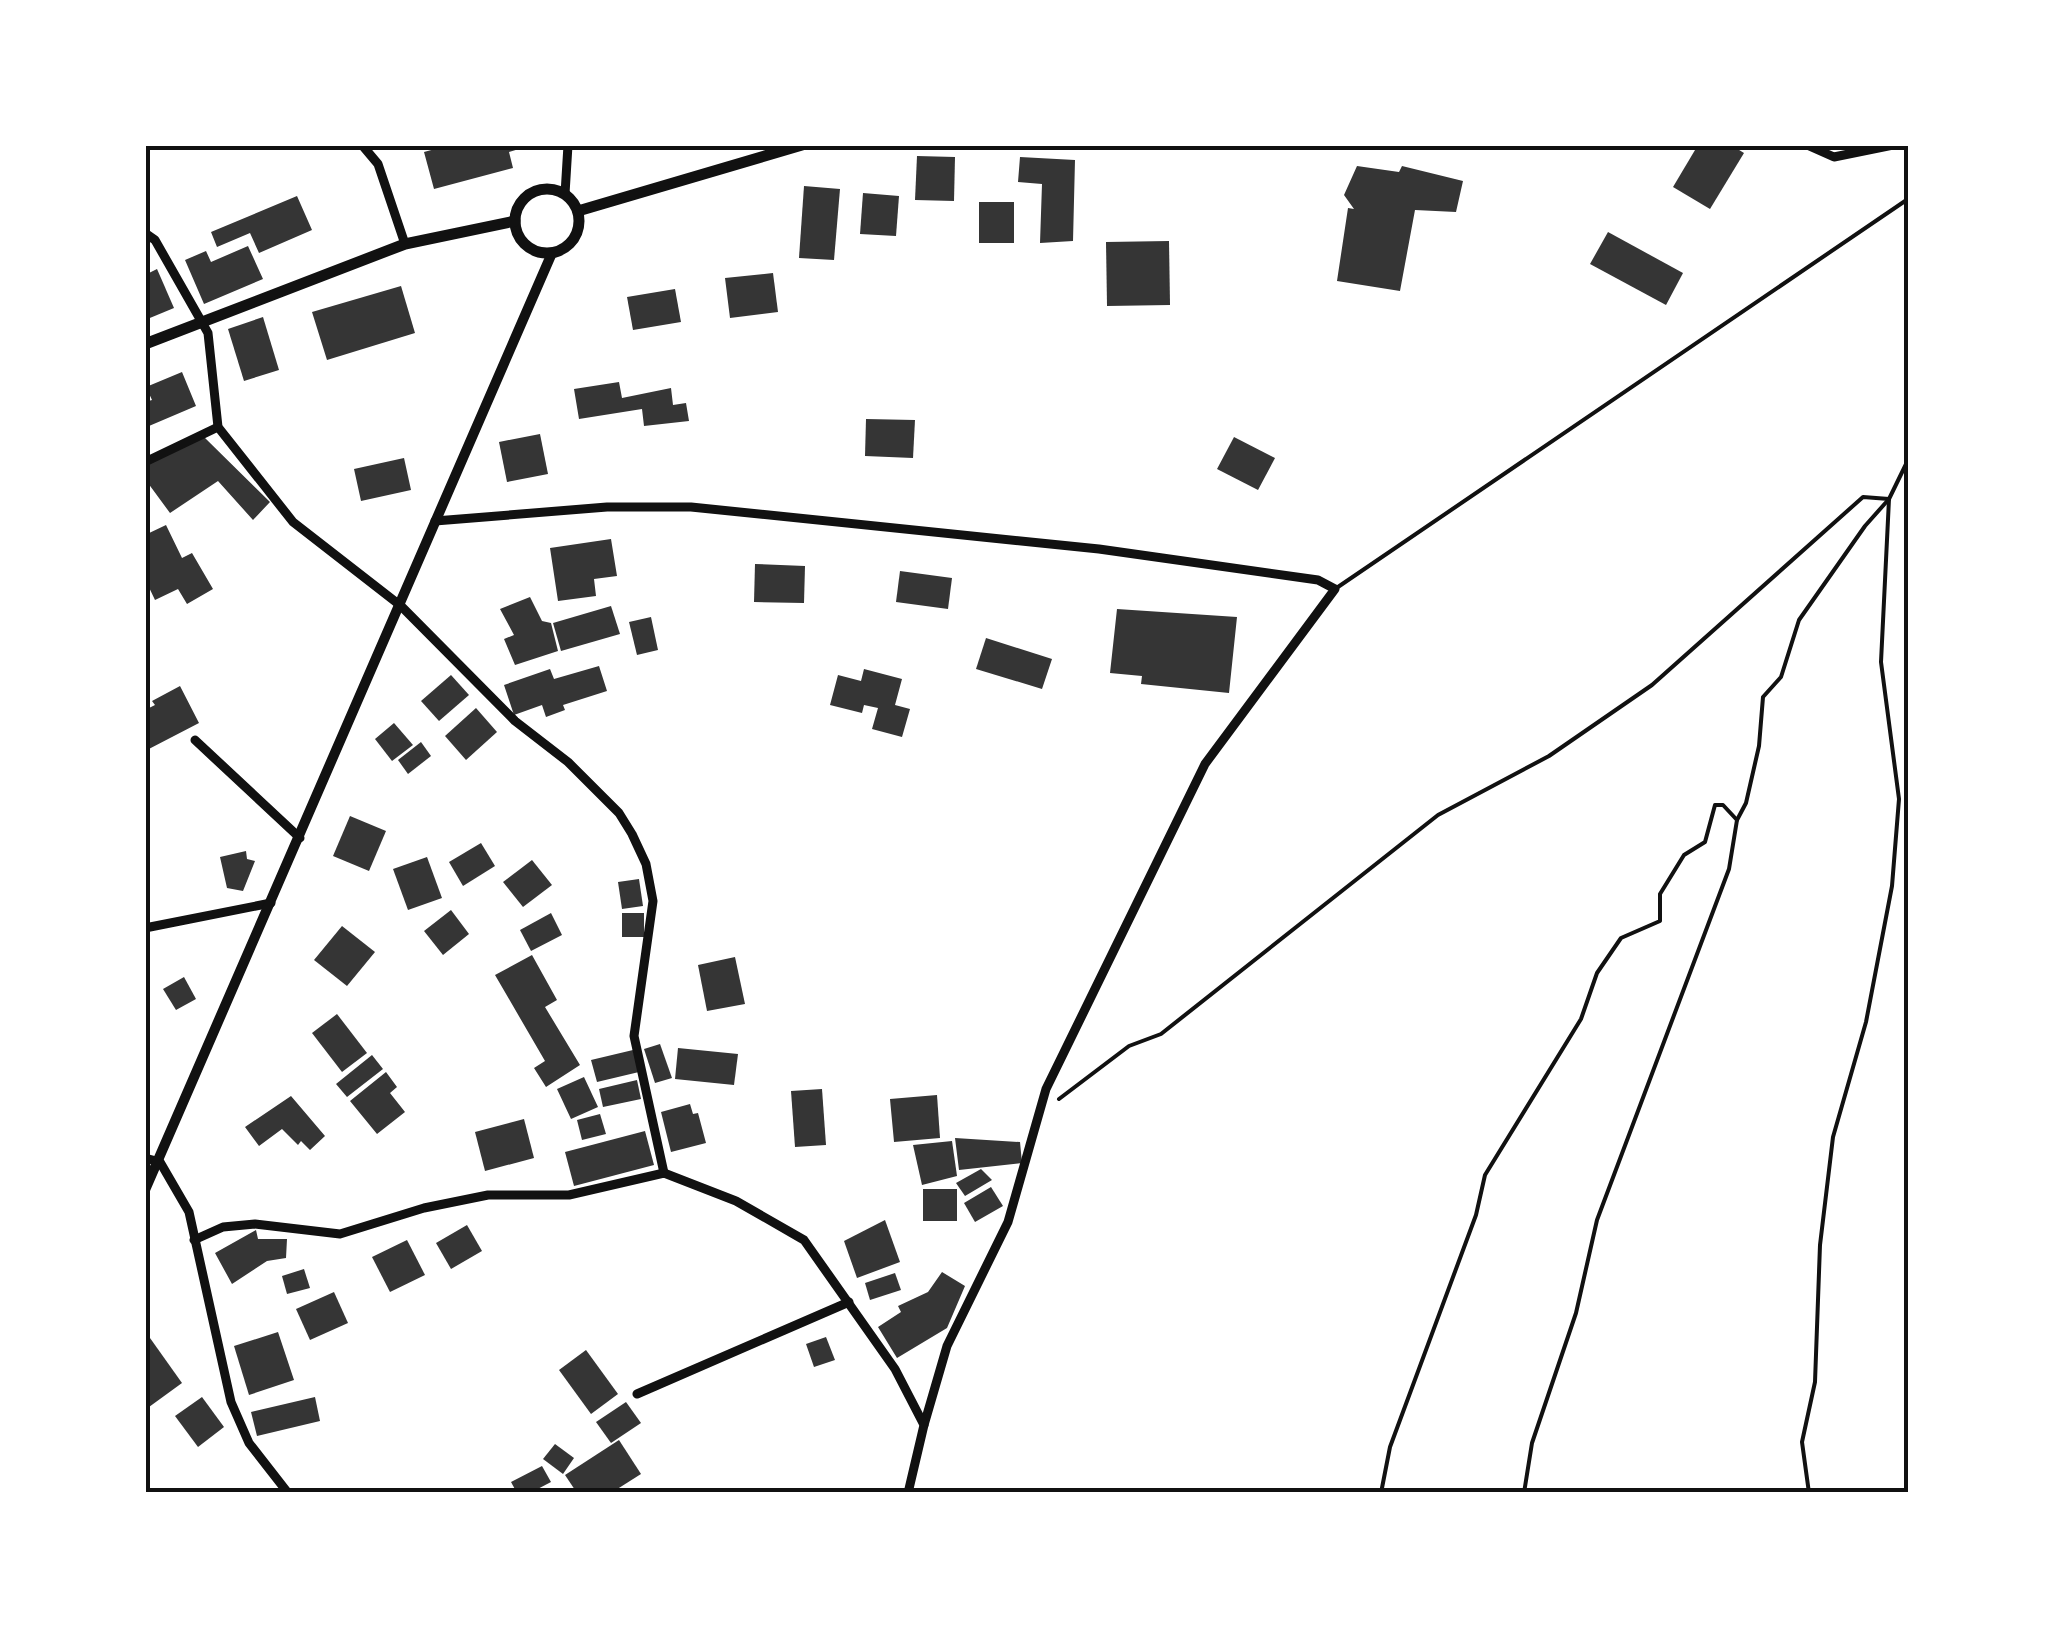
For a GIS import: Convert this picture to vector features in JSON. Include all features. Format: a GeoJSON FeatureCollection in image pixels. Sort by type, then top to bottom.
{"type":"FeatureCollection","features":[{"type":"Feature","properties":{"kind":"main road"},"geometry":{"type":"LineString","coordinates":[[578,211],[802,145]]}},
{"type":"Feature","properties":{"kind":"main road"},"geometry":{"type":"LineString","coordinates":[[550,189],[565,194],[578,211],[574,240],[552,252],[526,246],[515,220],[528,194],[550,189]]}},
{"type":"Feature","properties":{"kind":"main road"},"geometry":{"type":"LineString","coordinates":[[145,344],[405,244],[515,220]]}},
{"type":"Feature","properties":{"kind":"street"},"geometry":{"type":"LineString","coordinates":[[362,145],[378,164],[405,244]]}},
{"type":"Feature","properties":{"kind":"street"},"geometry":{"type":"LineString","coordinates":[[565,194],[568,145]]}},
{"type":"Feature","properties":{"kind":"street"},"geometry":{"type":"LineString","coordinates":[[1807,145],[1834,157],[1892,145]]}},
{"type":"Feature","properties":{"kind":"street"},"geometry":{"type":"LineString","coordinates":[[145,232],[155,240],[208,333],[218,427],[293,522],[401,606],[515,721],[568,762],[619,813],[646,864],[654,900],[634,1036],[664,1173]]}},
{"type":"Feature","properties":{"kind":"street"},"geometry":{"type":"LineString","coordinates":[[145,1190],[552,252]]}},
{"type":"Feature","properties":{"kind":"street"},"geometry":{"type":"LineString","coordinates":[[145,462],[218,427]]}},
{"type":"Feature","properties":{"kind":"street"},"geometry":{"type":"LineString","coordinates":[[435,521],[608,507],[691,507],[1099,550],[1318,580],[1336,589],[1205,764],[1046,1089],[1008,1222],[947,1346],[908,1493]]}},
{"type":"Feature","properties":{"kind":"street"},"geometry":{"type":"LineString","coordinates":[[195,740],[300,838]]}},
{"type":"Feature","properties":{"kind":"street"},"geometry":{"type":"LineString","coordinates":[[145,928],[271,904]]}},
{"type":"Feature","properties":{"kind":"street"},"geometry":{"type":"LineString","coordinates":[[145,1158],[160,1162],[189,1212],[231,1402],[250,1443],[288,1493]]}},
{"type":"Feature","properties":{"kind":"street"},"geometry":{"type":"LineString","coordinates":[[194,1240],[224,1227],[255,1224],[317,1235],[340,1234],[424,1208],[488,1195],[569,1195],[664,1173],[736,1201],[804,1240],[895,1369],[924,1425]]}},
{"type":"Feature","properties":{"kind":"street"},"geometry":{"type":"LineString","coordinates":[[638,1394],[849,1302]]}},
{"type":"Feature","properties":{"kind":"lane"},"geometry":{"type":"LineString","coordinates":[[1336,589],[1908,199]]}},
{"type":"Feature","properties":{"kind":"path"},"geometry":{"type":"LineString","coordinates":[[1524,1493],[1532,1443],[1576,1312],[1597,1220],[1729,869],[1736,820],[1751,787],[1763,697],[1781,677],[1799,620],[1865,526],[1889,499],[1908,460]]}},
{"type":"Feature","properties":{"kind":"path"},"geometry":{"type":"LineString","coordinates":[[1051,1104],[1129,1046],[1160,1034],[1438,815],[1549,756],[1652,685],[1863,497],[1889,499]]}},
{"type":"Feature","properties":{"kind":"path"},"geometry":{"type":"LineString","coordinates":[[1809,1493],[1802,1442],[1815,1382],[1820,1245],[1833,1138],[1866,1022],[1892,886],[1899,799],[1881,662],[1889,499]]}},
{"type":"Feature","properties":{"kind":"path"},"geometry":{"type":"LineString","coordinates":[[1381,1493],[1390,1447],[1476,1215],[1485,1176],[1514,1122],[1581,1019],[1597,974],[1621,938],[1660,921],[1660,894],[1684,855],[1705,842],[1716,805],[1730,808],[1736,820]]}},
{"type":"Feature","properties":{"kind":"building"},"geometry":{"type":"Polygon","coordinates":[[[450,145],[529,146],[509,152],[513,168],[434,189],[424,152],[450,145]]]}},
{"type":"Feature","properties":{"kind":"building"},"geometry":{"type":"Polygon","coordinates":[[[1698,145],[1731,145],[1744,153],[1710,209],[1673,187],[1698,145]]]}},
{"type":"Feature","properties":{"kind":"building"},"geometry":{"type":"Polygon","coordinates":[[[917,156],[955,157],[954,201],[915,200],[917,156]]]}},
{"type":"Feature","properties":{"kind":"building"},"geometry":{"type":"Polygon","coordinates":[[[1020,157],[1075,160],[1073,241],[1040,243],[1042,184],[1018,182],[1020,157]]]}},
{"type":"Feature","properties":{"kind":"building"},"geometry":{"type":"Polygon","coordinates":[[[1357,166],[1399,172],[1402,166],[1463,181],[1456,212],[1415,210],[1400,291],[1337,281],[1348,208],[1354,209],[1344,195],[1357,166]]]}},
{"type":"Feature","properties":{"kind":"building"},"geometry":{"type":"Polygon","coordinates":[[[804,186],[840,189],[834,260],[799,258],[804,186]]]}},
{"type":"Feature","properties":{"kind":"building"},"geometry":{"type":"Polygon","coordinates":[[[863,193],[899,196],[896,236],[860,234],[863,193]]]}},
{"type":"Feature","properties":{"kind":"building"},"geometry":{"type":"Polygon","coordinates":[[[297,196],[312,230],[259,253],[250,233],[217,247],[211,232],[297,196]]]}},
{"type":"Feature","properties":{"kind":"building"},"geometry":{"type":"Polygon","coordinates":[[[979,202],[1014,202],[1014,243],[979,243],[979,202]]]}},
{"type":"Feature","properties":{"kind":"building"},"geometry":{"type":"Polygon","coordinates":[[[1608,232],[1683,273],[1666,305],[1590,264],[1608,232]]]}},
{"type":"Feature","properties":{"kind":"building"},"geometry":{"type":"Polygon","coordinates":[[[1169,241],[1170,305],[1107,306],[1106,242],[1169,241]]]}},
{"type":"Feature","properties":{"kind":"building"},"geometry":{"type":"Polygon","coordinates":[[[248,246],[263,279],[204,304],[185,260],[206,251],[211,262],[248,246]]]}},
{"type":"Feature","properties":{"kind":"building"},"geometry":{"type":"Polygon","coordinates":[[[157,269],[174,308],[145,320],[145,275],[157,269]]]}},
{"type":"Feature","properties":{"kind":"building"},"geometry":{"type":"Polygon","coordinates":[[[773,273],[778,312],[730,318],[725,278],[773,273]]]}},
{"type":"Feature","properties":{"kind":"building"},"geometry":{"type":"Polygon","coordinates":[[[401,286],[415,333],[327,360],[312,312],[401,286]]]}},
{"type":"Feature","properties":{"kind":"building"},"geometry":{"type":"Polygon","coordinates":[[[675,289],[681,322],[633,330],[627,297],[675,289]]]}},
{"type":"Feature","properties":{"kind":"building"},"geometry":{"type":"Polygon","coordinates":[[[263,317],[279,370],[244,381],[228,329],[263,317]]]}},
{"type":"Feature","properties":{"kind":"building"},"geometry":{"type":"Polygon","coordinates":[[[182,372],[196,406],[149,426],[145,402],[152,400],[146,387],[182,372]]]}},
{"type":"Feature","properties":{"kind":"building"},"geometry":{"type":"Polygon","coordinates":[[[619,382],[622,398],[671,388],[673,405],[686,403],[689,421],[644,426],[642,409],[579,419],[574,389],[619,382]]]}},
{"type":"Feature","properties":{"kind":"building"},"geometry":{"type":"Polygon","coordinates":[[[866,419],[915,420],[913,458],[865,456],[866,419]]]}},
{"type":"Feature","properties":{"kind":"building"},"geometry":{"type":"Polygon","coordinates":[[[540,434],[548,474],[507,482],[499,442],[540,434]]]}},
{"type":"Feature","properties":{"kind":"building"},"geometry":{"type":"Polygon","coordinates":[[[204,437],[270,502],[253,520],[218,481],[170,513],[145,479],[145,466],[204,437]]]}},
{"type":"Feature","properties":{"kind":"building"},"geometry":{"type":"Polygon","coordinates":[[[1234,437],[1275,458],[1258,490],[1217,469],[1234,437]]]}},
{"type":"Feature","properties":{"kind":"building"},"geometry":{"type":"Polygon","coordinates":[[[404,458],[411,490],[361,501],[354,469],[404,458]]]}},
{"type":"Feature","properties":{"kind":"building"},"geometry":{"type":"Polygon","coordinates":[[[166,525],[182,558],[192,553],[213,589],[187,604],[178,589],[155,600],[145,579],[145,535],[166,525]]]}},
{"type":"Feature","properties":{"kind":"building"},"geometry":{"type":"Polygon","coordinates":[[[611,539],[617,576],[594,579],[596,596],[558,601],[550,548],[611,539]]]}},
{"type":"Feature","properties":{"kind":"building"},"geometry":{"type":"Polygon","coordinates":[[[755,564],[805,566],[804,603],[754,602],[755,564]]]}},
{"type":"Feature","properties":{"kind":"building"},"geometry":{"type":"Polygon","coordinates":[[[900,571],[952,578],[948,609],[896,602],[900,571]]]}},
{"type":"Feature","properties":{"kind":"building"},"geometry":{"type":"Polygon","coordinates":[[[530,597],[542,621],[551,623],[558,651],[515,665],[504,639],[514,635],[500,609],[530,597]]]}},
{"type":"Feature","properties":{"kind":"building"},"geometry":{"type":"Polygon","coordinates":[[[611,606],[620,634],[561,651],[553,623],[611,606]]]}},
{"type":"Feature","properties":{"kind":"building"},"geometry":{"type":"Polygon","coordinates":[[[1117,609],[1237,617],[1229,693],[1141,684],[1142,676],[1110,673],[1117,609]]]}},
{"type":"Feature","properties":{"kind":"building"},"geometry":{"type":"Polygon","coordinates":[[[651,617],[658,650],[637,655],[629,622],[651,617]]]}},
{"type":"Feature","properties":{"kind":"building"},"geometry":{"type":"Polygon","coordinates":[[[986,638],[1052,659],[1042,689],[976,669],[986,638]]]}},
{"type":"Feature","properties":{"kind":"building"},"geometry":{"type":"Polygon","coordinates":[[[599,666],[607,691],[563,705],[565,710],[546,717],[542,705],[514,715],[504,685],[550,669],[554,679],[599,666]]]}},
{"type":"Feature","properties":{"kind":"building"},"geometry":{"type":"Polygon","coordinates":[[[864,669],[902,679],[895,705],[910,709],[902,737],[872,729],[878,708],[864,705],[862,713],[830,705],[838,675],[861,681],[864,669]]]}},
{"type":"Feature","properties":{"kind":"building"},"geometry":{"type":"Polygon","coordinates":[[[451,675],[469,695],[439,721],[421,701],[451,675]]]}},
{"type":"Feature","properties":{"kind":"building"},"geometry":{"type":"Polygon","coordinates":[[[180,686],[199,723],[145,751],[145,710],[155,705],[152,701],[180,686]]]}},
{"type":"Feature","properties":{"kind":"building"},"geometry":{"type":"Polygon","coordinates":[[[476,708],[497,732],[466,760],[445,736],[476,708]]]}},
{"type":"Feature","properties":{"kind":"building"},"geometry":{"type":"Polygon","coordinates":[[[394,723],[413,745],[392,761],[375,739],[394,723]]]}},
{"type":"Feature","properties":{"kind":"building"},"geometry":{"type":"Polygon","coordinates":[[[421,742],[431,756],[408,774],[398,760],[421,742]]]}},
{"type":"Feature","properties":{"kind":"building"},"geometry":{"type":"Polygon","coordinates":[[[350,816],[386,831],[369,871],[333,856],[350,816]]]}},
{"type":"Feature","properties":{"kind":"building"},"geometry":{"type":"Polygon","coordinates":[[[481,843],[495,866],[463,886],[449,862],[481,843]]]}},
{"type":"Feature","properties":{"kind":"building"},"geometry":{"type":"Polygon","coordinates":[[[246,851],[247,859],[255,861],[243,891],[227,888],[220,857],[246,851]]]}},
{"type":"Feature","properties":{"kind":"building"},"geometry":{"type":"Polygon","coordinates":[[[427,857],[442,898],[408,910],[393,869],[427,857]]]}},
{"type":"Feature","properties":{"kind":"building"},"geometry":{"type":"Polygon","coordinates":[[[532,860],[552,885],[523,907],[503,882],[532,860]]]}},
{"type":"Feature","properties":{"kind":"building"},"geometry":{"type":"Polygon","coordinates":[[[639,879],[643,906],[622,909],[618,882],[639,879]]]}},
{"type":"Feature","properties":{"kind":"building"},"geometry":{"type":"Polygon","coordinates":[[[451,910],[469,934],[443,955],[424,931],[451,910]]]}},
{"type":"Feature","properties":{"kind":"building"},"geometry":{"type":"Polygon","coordinates":[[[551,913],[562,935],[531,951],[520,930],[551,913]]]}},
{"type":"Feature","properties":{"kind":"building"},"geometry":{"type":"Polygon","coordinates":[[[622,913],[644,913],[644,937],[622,937],[622,913]]]}},
{"type":"Feature","properties":{"kind":"building"},"geometry":{"type":"Polygon","coordinates":[[[342,926],[375,952],[347,986],[314,960],[342,926]]]}},
{"type":"Feature","properties":{"kind":"building"},"geometry":{"type":"Polygon","coordinates":[[[532,955],[557,1000],[545,1007],[580,1065],[546,1087],[534,1068],[545,1061],[495,975],[532,955]]]}},
{"type":"Feature","properties":{"kind":"building"},"geometry":{"type":"Polygon","coordinates":[[[735,957],[745,1004],[707,1011],[698,965],[735,957]]]}},
{"type":"Feature","properties":{"kind":"building"},"geometry":{"type":"Polygon","coordinates":[[[184,977],[196,999],[176,1010],[163,989],[184,977]]]}},
{"type":"Feature","properties":{"kind":"building"},"geometry":{"type":"Polygon","coordinates":[[[337,1014],[367,1053],[342,1072],[312,1033],[337,1014]]]}},
{"type":"Feature","properties":{"kind":"building"},"geometry":{"type":"Polygon","coordinates":[[[660,1044],[672,1078],[655,1083],[644,1049],[660,1044]]]}},
{"type":"Feature","properties":{"kind":"building"},"geometry":{"type":"Polygon","coordinates":[[[678,1048],[738,1054],[734,1085],[675,1079],[678,1048]]]}},
{"type":"Feature","properties":{"kind":"building"},"geometry":{"type":"Polygon","coordinates":[[[633,1050],[639,1072],[597,1082],[591,1060],[633,1050]]]}},
{"type":"Feature","properties":{"kind":"building"},"geometry":{"type":"Polygon","coordinates":[[[372,1055],[383,1069],[347,1097],[336,1084],[372,1055]]]}},
{"type":"Feature","properties":{"kind":"building"},"geometry":{"type":"Polygon","coordinates":[[[386,1072],[397,1087],[390,1093],[405,1112],[377,1134],[350,1101],[386,1072]]]}},
{"type":"Feature","properties":{"kind":"building"},"geometry":{"type":"Polygon","coordinates":[[[584,1077],[598,1107],[571,1119],[557,1089],[584,1077]]]}},
{"type":"Feature","properties":{"kind":"building"},"geometry":{"type":"Polygon","coordinates":[[[637,1080],[641,1099],[603,1107],[599,1089],[637,1080]]]}},
{"type":"Feature","properties":{"kind":"building"},"geometry":{"type":"Polygon","coordinates":[[[822,1089],[826,1145],[795,1147],[791,1091],[822,1089]]]}},
{"type":"Feature","properties":{"kind":"building"},"geometry":{"type":"Polygon","coordinates":[[[937,1095],[940,1138],[894,1142],[890,1099],[937,1095]]]}},
{"type":"Feature","properties":{"kind":"building"},"geometry":{"type":"Polygon","coordinates":[[[291,1096],[325,1136],[310,1150],[301,1141],[298,1145],[282,1129],[259,1146],[245,1127],[291,1096]]]}},
{"type":"Feature","properties":{"kind":"building"},"geometry":{"type":"Polygon","coordinates":[[[690,1104],[693,1114],[698,1113],[706,1143],[671,1152],[661,1112],[690,1104]]]}},
{"type":"Feature","properties":{"kind":"building"},"geometry":{"type":"Polygon","coordinates":[[[600,1114],[606,1134],[582,1140],[577,1120],[600,1114]]]}},
{"type":"Feature","properties":{"kind":"building"},"geometry":{"type":"Polygon","coordinates":[[[524,1119],[534,1158],[485,1171],[475,1132],[524,1119]]]}},
{"type":"Feature","properties":{"kind":"building"},"geometry":{"type":"Polygon","coordinates":[[[645,1131],[654,1165],[574,1186],[565,1152],[645,1131]]]}},
{"type":"Feature","properties":{"kind":"building"},"geometry":{"type":"Polygon","coordinates":[[[955,1138],[1020,1142],[1022,1163],[959,1170],[955,1138]]]}},
{"type":"Feature","properties":{"kind":"building"},"geometry":{"type":"Polygon","coordinates":[[[952,1141],[957,1176],[922,1185],[913,1145],[952,1141]]]}},
{"type":"Feature","properties":{"kind":"building"},"geometry":{"type":"Polygon","coordinates":[[[981,1169],[992,1180],[965,1196],[956,1183],[981,1169]]]}},
{"type":"Feature","properties":{"kind":"building"},"geometry":{"type":"Polygon","coordinates":[[[991,1187],[1003,1206],[975,1222],[964,1203],[991,1187]]]}},
{"type":"Feature","properties":{"kind":"building"},"geometry":{"type":"Polygon","coordinates":[[[923,1189],[957,1189],[957,1221],[923,1221],[923,1189]]]}},
{"type":"Feature","properties":{"kind":"building"},"geometry":{"type":"Polygon","coordinates":[[[885,1220],[900,1262],[857,1278],[844,1241],[885,1220]]]}},
{"type":"Feature","properties":{"kind":"building"},"geometry":{"type":"Polygon","coordinates":[[[467,1225],[482,1251],[451,1269],[436,1243],[467,1225]]]}},
{"type":"Feature","properties":{"kind":"building"},"geometry":{"type":"Polygon","coordinates":[[[256,1230],[258,1239],[287,1239],[286,1258],[267,1261],[232,1284],[215,1253],[256,1230]]]}},
{"type":"Feature","properties":{"kind":"building"},"geometry":{"type":"Polygon","coordinates":[[[407,1240],[425,1275],[390,1292],[372,1257],[407,1240]]]}},
{"type":"Feature","properties":{"kind":"building"},"geometry":{"type":"Polygon","coordinates":[[[304,1269],[310,1288],[287,1294],[282,1276],[304,1269]]]}},
{"type":"Feature","properties":{"kind":"building"},"geometry":{"type":"Polygon","coordinates":[[[942,1272],[965,1286],[947,1328],[897,1358],[878,1327],[901,1312],[898,1306],[928,1292],[942,1272]]]}},
{"type":"Feature","properties":{"kind":"building"},"geometry":{"type":"Polygon","coordinates":[[[895,1273],[901,1290],[870,1300],[865,1283],[895,1273]]]}},
{"type":"Feature","properties":{"kind":"building"},"geometry":{"type":"Polygon","coordinates":[[[334,1292],[348,1323],[310,1340],[296,1309],[334,1292]]]}},
{"type":"Feature","properties":{"kind":"building"},"geometry":{"type":"Polygon","coordinates":[[[278,1332],[294,1380],[249,1395],[234,1346],[278,1332]]]}},
{"type":"Feature","properties":{"kind":"building"},"geometry":{"type":"Polygon","coordinates":[[[826,1337],[835,1360],[814,1367],[806,1344],[826,1337]]]}},
{"type":"Feature","properties":{"kind":"building"},"geometry":{"type":"Polygon","coordinates":[[[150,1338],[182,1383],[149,1407],[145,1342],[150,1338]]]}},
{"type":"Feature","properties":{"kind":"building"},"geometry":{"type":"Polygon","coordinates":[[[586,1350],[618,1394],[591,1414],[559,1370],[586,1350]]]}},
{"type":"Feature","properties":{"kind":"building"},"geometry":{"type":"Polygon","coordinates":[[[202,1397],[224,1427],[198,1447],[175,1416],[202,1397]]]}},
{"type":"Feature","properties":{"kind":"building"},"geometry":{"type":"Polygon","coordinates":[[[315,1397],[320,1421],[257,1436],[251,1412],[315,1397]]]}},
{"type":"Feature","properties":{"kind":"building"},"geometry":{"type":"Polygon","coordinates":[[[626,1402],[641,1423],[611,1443],[596,1422],[626,1402]]]}},
{"type":"Feature","properties":{"kind":"building"},"geometry":{"type":"Polygon","coordinates":[[[619,1440],[641,1474],[611,1493],[577,1493],[565,1475],[619,1440]]]}},
{"type":"Feature","properties":{"kind":"building"},"geometry":{"type":"Polygon","coordinates":[[[555,1444],[574,1458],[563,1474],[543,1459],[555,1444]]]}},
{"type":"Feature","properties":{"kind":"building"},"geometry":{"type":"Polygon","coordinates":[[[542,1466],[551,1482],[530,1493],[517,1493],[511,1482],[542,1466]]]}}]}
